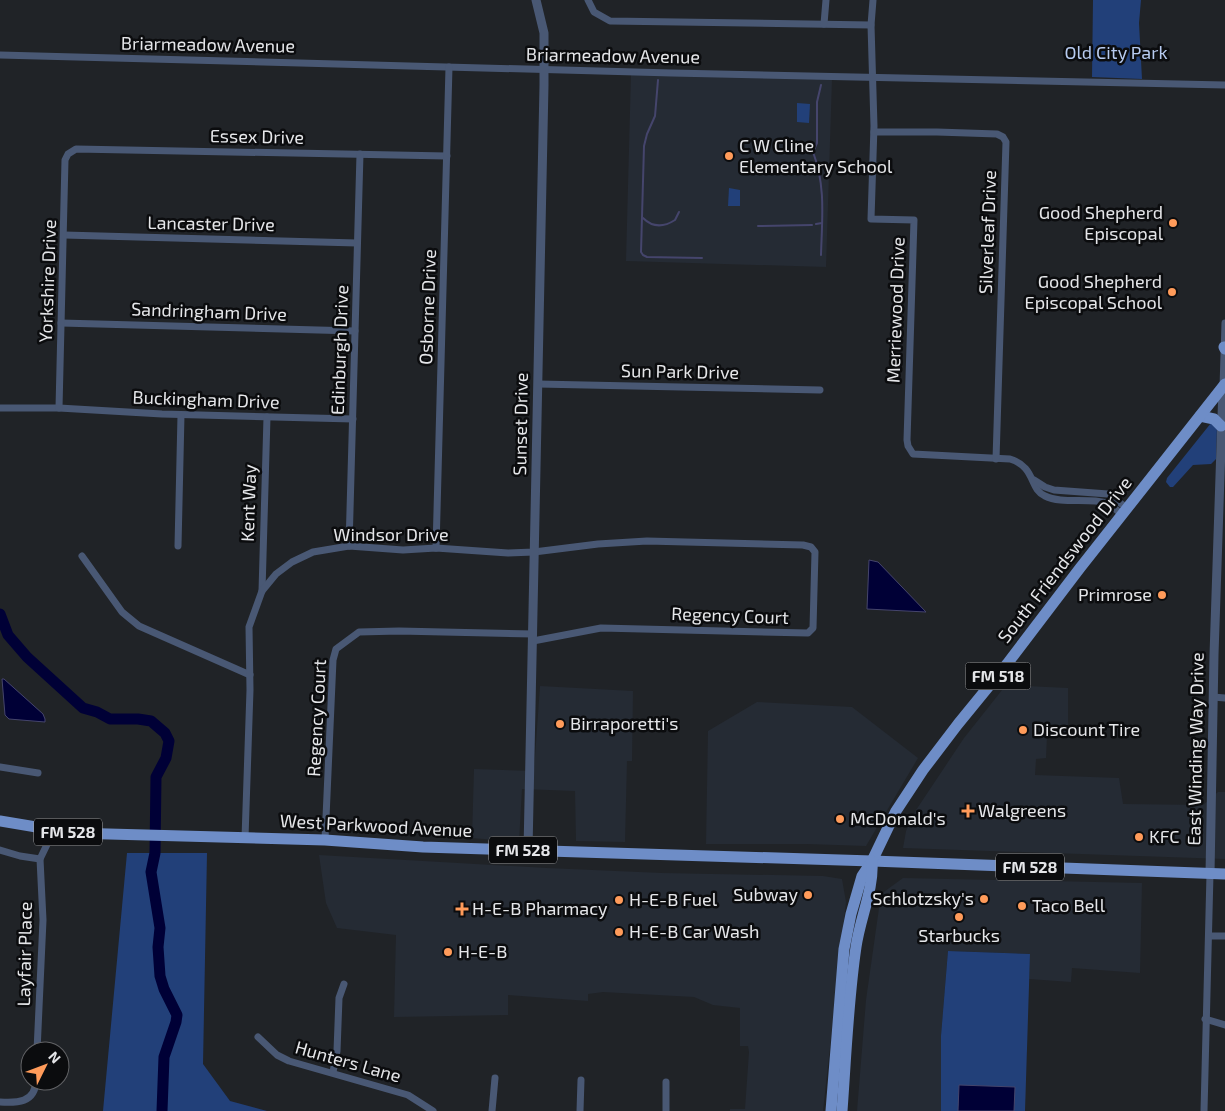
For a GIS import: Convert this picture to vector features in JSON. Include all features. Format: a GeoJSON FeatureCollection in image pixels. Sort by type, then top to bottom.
{"type":"FeatureCollection","features":[{"type":"Feature","properties":{"kind":"main road","name":"South Friendswood Drive"},"geometry":{"type":"LineString","coordinates":[[831,1111],[844,949],[851,914],[862,876],[872,861],[896,811],[923,770],[1224,385]]}},
{"type":"Feature","properties":{"kind":"main road"},"geometry":{"type":"LineString","coordinates":[[1200,416],[1214,418],[1221,426]]}},
{"type":"Feature","properties":{"kind":"main road","name":"West Parkwood Avenue"},"geometry":{"type":"LineString","coordinates":[[0,821],[72,832],[325,840],[423,847],[872,861]]}},
{"type":"Feature","properties":{"kind":"main road","name":"South Friendswood Drive"},"geometry":{"type":"LineString","coordinates":[[842,1111],[849,1004],[856,946],[873,875],[872,861]]}},
{"type":"Feature","properties":{"kind":"main road","name":"FM 528"},"geometry":{"type":"LineString","coordinates":[[872,861],[1225,874]]}},
{"type":"Feature","properties":{"kind":"street","name":"Sunset Drive"},"geometry":{"type":"LineString","coordinates":[[528,850],[544,69],[544,33],[536,0]]}},
{"type":"Feature","properties":{"kind":"street"},"geometry":{"type":"LineString","coordinates":[[588,0],[594,12],[610,21],[871,25]]}},
{"type":"Feature","properties":{"kind":"street"},"geometry":{"type":"LineString","coordinates":[[824,24],[826,0]]}},
{"type":"Feature","properties":{"kind":"street","name":"Merriewood Drive"},"geometry":{"type":"LineString","coordinates":[[872,0],[874,132],[871,219],[914,220],[907,440],[910,451],[918,454],[996,459]]}},
{"type":"Feature","properties":{"kind":"street","name":"Briarmeadow Avenue"},"geometry":{"type":"LineString","coordinates":[[0,55],[1225,84]]}},
{"type":"Feature","properties":{"kind":"street","name":"Osborne Drive"},"geometry":{"type":"LineString","coordinates":[[436,548],[450,67]]}},
{"type":"Feature","properties":{"kind":"street","name":"Silverleaf Drive"},"geometry":{"type":"LineString","coordinates":[[874,132],[997,134],[1003,137],[1006,142],[996,459]]}},
{"type":"Feature","properties":{"kind":"street","name":"Essex Drive"},"geometry":{"type":"LineString","coordinates":[[68,154],[76,149],[447,156]]}},
{"type":"Feature","properties":{"kind":"street","name":"Yorkshire Drive"},"geometry":{"type":"LineString","coordinates":[[59,408],[65,160],[68,154]]}},
{"type":"Feature","properties":{"kind":"street","name":"Edinburgh Drive"},"geometry":{"type":"LineString","coordinates":[[349,546],[360,154]]}},
{"type":"Feature","properties":{"kind":"street","name":"Lancaster Drive"},"geometry":{"type":"LineString","coordinates":[[64,235],[358,243]]}},
{"type":"Feature","properties":{"kind":"street","name":"Sandringham Drive"},"geometry":{"type":"LineString","coordinates":[[61,323],[355,331]]}},
{"type":"Feature","properties":{"kind":"street"},"geometry":{"type":"LineString","coordinates":[[1224,385],[1225,323]]}},
{"type":"Feature","properties":{"kind":"street","name":"Sun Park Drive"},"geometry":{"type":"LineString","coordinates":[[538,384],[820,390]]}},
{"type":"Feature","properties":{"kind":"street","name":"East Winding Way Drive"},"geometry":{"type":"LineString","coordinates":[[1204,1111],[1213,697],[1221,589],[1221,426],[1224,385]]}},
{"type":"Feature","properties":{"kind":"street","name":"Buckingham Drive"},"geometry":{"type":"LineString","coordinates":[[0,408],[59,408],[181,415],[353,419]]}},
{"type":"Feature","properties":{"kind":"street"},"geometry":{"type":"LineString","coordinates":[[178,546],[181,415]]}},
{"type":"Feature","properties":{"kind":"street","name":"Kent Way"},"geometry":{"type":"LineString","coordinates":[[262,591],[266,417]]}},
{"type":"Feature","properties":{"kind":"street"},"geometry":{"type":"LineString","coordinates":[[996,459],[1018,462],[1034,480],[1054,490],[1108,494],[1125,511]]}},
{"type":"Feature","properties":{"kind":"street"},"geometry":{"type":"LineString","coordinates":[[1034,480],[1036,488],[1043,495],[1054,500],[1108,504],[1125,511]]}},
{"type":"Feature","properties":{"kind":"street"},"geometry":{"type":"LineString","coordinates":[[1083,501],[1084,491]]}},
{"type":"Feature","properties":{"kind":"street","name":"Windsor Drive"},"geometry":{"type":"LineString","coordinates":[[245,838],[250,675],[249,627],[262,591],[276,574],[292,562],[313,552],[349,546],[403,550],[436,548],[508,553],[647,541],[782,545]]}},
{"type":"Feature","properties":{"kind":"street","name":"Regency Court"},"geometry":{"type":"LineString","coordinates":[[325,840],[333,660],[336,649],[359,632],[399,631],[533,637],[601,628],[808,633],[813,628],[815,552],[811,547],[803,545],[782,545]]}},
{"type":"Feature","properties":{"kind":"street"},"geometry":{"type":"LineString","coordinates":[[82,556],[122,612],[139,626],[250,675]]}},
{"type":"Feature","properties":{"kind":"street"},"geometry":{"type":"LineString","coordinates":[[1213,697],[1225,698]]}},
{"type":"Feature","properties":{"kind":"street"},"geometry":{"type":"LineString","coordinates":[[0,767],[38,774]]}},
{"type":"Feature","properties":{"kind":"street","name":"Layfair Place"},"geometry":{"type":"LineString","coordinates":[[37,1041],[43,920],[40,859],[54,830]]}},
{"type":"Feature","properties":{"kind":"street"},"geometry":{"type":"LineString","coordinates":[[0,850],[40,859]]}},
{"type":"Feature","properties":{"kind":"street"},"geometry":{"type":"LineString","coordinates":[[1208,936],[1225,936]]}},
{"type":"Feature","properties":{"kind":"street"},"geometry":{"type":"LineString","coordinates":[[332,1072],[337,1051],[339,998],[344,984]]}},
{"type":"Feature","properties":{"kind":"street"},"geometry":{"type":"LineString","coordinates":[[1205,1018],[1223,1025]]}},
{"type":"Feature","properties":{"kind":"street"},"geometry":{"type":"LineString","coordinates":[[1205,1032],[1223,1025]]}},
{"type":"Feature","properties":{"kind":"street","name":"Hunters Lane"},"geometry":{"type":"LineString","coordinates":[[258,1037],[277,1055],[288,1061],[408,1095],[433,1111]]}},
{"type":"Feature","properties":{"kind":"street"},"geometry":{"type":"LineString","coordinates":[[492,1111],[495,1078]]}},
{"type":"Feature","properties":{"kind":"street"},"geometry":{"type":"LineString","coordinates":[[580,1111],[581,1080]]}},
{"type":"Feature","properties":{"kind":"street"},"geometry":{"type":"LineString","coordinates":[[666,1082],[666,1111]]}},
{"type":"Feature","properties":{"kind":"street"},"geometry":{"type":"LineString","coordinates":[[0,1102],[18,1103],[30,1097],[34,1091]]}},
{"type":"Feature","properties":{"kind":"shaded area"},"geometry":{"type":"Polygon","coordinates":[[[631,74],[832,79],[826,267],[626,261],[631,74]]]}},
{"type":"Feature","properties":{"kind":"shaded area"},"geometry":{"type":"Polygon","coordinates":[[[869,560],[878,562],[926,612],[867,609],[869,560]]]}},
{"type":"Feature","properties":{"kind":"shaded area"},"geometry":{"type":"Polygon","coordinates":[[[2,679],[43,714],[45,722],[9,719],[5,715],[2,679]]]}},
{"type":"Feature","properties":{"kind":"shaded area"},"geometry":{"type":"Polygon","coordinates":[[[1006,685],[1068,688],[1068,735],[1047,736],[1046,758],[1036,759],[1035,775],[1119,778],[1123,804],[1203,805],[1218,792],[1225,792],[1225,859],[903,848],[906,831],[916,810],[964,738],[1006,685]]]}},
{"type":"Feature","properties":{"kind":"shaded area"},"geometry":{"type":"Polygon","coordinates":[[[540,686],[633,691],[632,761],[627,761],[625,842],[576,841],[575,791],[522,789],[519,842],[472,838],[474,769],[534,771],[540,686]]]}},
{"type":"Feature","properties":{"kind":"shaded area"},"geometry":{"type":"Polygon","coordinates":[[[757,702],[852,707],[918,758],[866,846],[706,844],[708,731],[757,702]]]}},
{"type":"Feature","properties":{"kind":"shaded area"},"geometry":{"type":"Polygon","coordinates":[[[319,855],[547,868],[662,873],[823,876],[842,879],[846,902],[823,1111],[730,1111],[730,1109],[745,1109],[749,1052],[748,1046],[740,1046],[740,1008],[713,1005],[694,997],[603,992],[588,994],[588,1001],[508,995],[508,1015],[394,1017],[396,935],[337,928],[326,903],[319,855]]]}},
{"type":"Feature","properties":{"kind":"shaded area"},"geometry":{"type":"Polygon","coordinates":[[[903,878],[1142,883],[1140,973],[1072,968],[1071,982],[1029,979],[1030,954],[948,951],[941,1036],[941,1111],[857,1111],[866,1000],[881,894],[903,878]]]}},
{"type":"Feature","properties":{"kind":"shaded area"},"geometry":{"type":"Polygon","coordinates":[[[959,1085],[1015,1087],[1014,1111],[958,1111],[959,1085]]]}},
{"type":"Feature","properties":{"kind":"green space","name":"Old City Park"},"geometry":{"type":"Polygon","coordinates":[[[1093,0],[1141,0],[1139,23],[1142,79],[1092,77],[1093,0]]]}},
{"type":"Feature","properties":{"kind":"green space"},"geometry":{"type":"Polygon","coordinates":[[[797,103],[810,104],[809,123],[797,122],[797,103]]]}},
{"type":"Feature","properties":{"kind":"green space"},"geometry":{"type":"Polygon","coordinates":[[[729,188],[740,190],[740,206],[728,206],[729,188]]]}},
{"type":"Feature","properties":{"kind":"green space"},"geometry":{"type":"Polygon","coordinates":[[[1211,423],[1217,427],[1216,459],[1211,464],[1193,465],[1173,487],[1170,487],[1166,482],[1167,478],[1211,423]]]}},
{"type":"Feature","properties":{"kind":"green space"},"geometry":{"type":"Polygon","coordinates":[[[127,853],[207,853],[203,1064],[230,1101],[267,1111],[103,1111],[127,853]]]}},
{"type":"Feature","properties":{"kind":"green space"},"geometry":{"type":"Polygon","coordinates":[[[948,951],[1030,954],[1025,1111],[941,1111],[941,1036],[948,951]]]}},
{"type":"Feature","properties":{"kind":"waterway"},"geometry":{"type":"LineString","coordinates":[[658,80],[655,116],[644,146],[641,252],[647,257],[702,258]]}},
{"type":"Feature","properties":{"kind":"waterway"},"geometry":{"type":"LineString","coordinates":[[821,85],[817,102],[817,143],[813,152],[822,190],[821,255]]}},
{"type":"Feature","properties":{"kind":"waterway"},"geometry":{"type":"LineString","coordinates":[[643,218],[651,224],[663,225],[675,220],[679,212]]}},
{"type":"Feature","properties":{"kind":"waterway"},"geometry":{"type":"LineString","coordinates":[[816,224],[822,223]]}},
{"type":"Feature","properties":{"kind":"waterway"},"geometry":{"type":"LineString","coordinates":[[758,226],[812,225]]}},
{"type":"Feature","properties":{"kind":"waterway"},"geometry":{"type":"LineString","coordinates":[[0,614],[8,635],[27,657],[83,708],[97,712],[110,719],[151,721],[165,733],[169,741],[166,758],[156,777],[155,853],[151,872],[160,928],[158,947],[160,976],[164,989],[177,1015],[164,1057],[162,1111]]}},
{"type":"Feature","properties":{"kind":"place","name":"C W Cline Elementary School"},"geometry":{"type":"Point","coordinates":[729,156]}},
{"type":"Feature","properties":{"kind":"place","name":"Good Shepherd Episcopal"},"geometry":{"type":"Point","coordinates":[1173,223]}},
{"type":"Feature","properties":{"kind":"place","name":"Good Shepherd Episcopal School"},"geometry":{"type":"Point","coordinates":[1172,292]}},
{"type":"Feature","properties":{"kind":"place","name":"Primrose"},"geometry":{"type":"Point","coordinates":[1162,595]}},
{"type":"Feature","properties":{"kind":"place","name":"Birraporetti's"},"geometry":{"type":"Point","coordinates":[560,724]}},
{"type":"Feature","properties":{"kind":"place","name":"Discount Tire"},"geometry":{"type":"Point","coordinates":[1023,730]}},
{"type":"Feature","properties":{"kind":"place","name":"Walgreens"},"geometry":{"type":"Point","coordinates":[968,811]}},
{"type":"Feature","properties":{"kind":"place","name":"McDonald's"},"geometry":{"type":"Point","coordinates":[840,819]}},
{"type":"Feature","properties":{"kind":"place","name":"KFC"},"geometry":{"type":"Point","coordinates":[1139,837]}},
{"type":"Feature","properties":{"kind":"place","name":"Subway"},"geometry":{"type":"Point","coordinates":[808,895]}},
{"type":"Feature","properties":{"kind":"place","name":"Schlotzsky's"},"geometry":{"type":"Point","coordinates":[984,899]}},
{"type":"Feature","properties":{"kind":"place","name":"H-E-B Fuel"},"geometry":{"type":"Point","coordinates":[619,900]}},
{"type":"Feature","properties":{"kind":"place","name":"Taco Bell"},"geometry":{"type":"Point","coordinates":[1022,906]}},
{"type":"Feature","properties":{"kind":"place","name":"H-E-B Pharmacy"},"geometry":{"type":"Point","coordinates":[462,909]}},
{"type":"Feature","properties":{"kind":"place","name":"Starbucks"},"geometry":{"type":"Point","coordinates":[959,917]}},
{"type":"Feature","properties":{"kind":"place","name":"H-E-B Car Wash"},"geometry":{"type":"Point","coordinates":[619,932]}},
{"type":"Feature","properties":{"kind":"place","name":"H-E-B"},"geometry":{"type":"Point","coordinates":[448,952]}}]}
